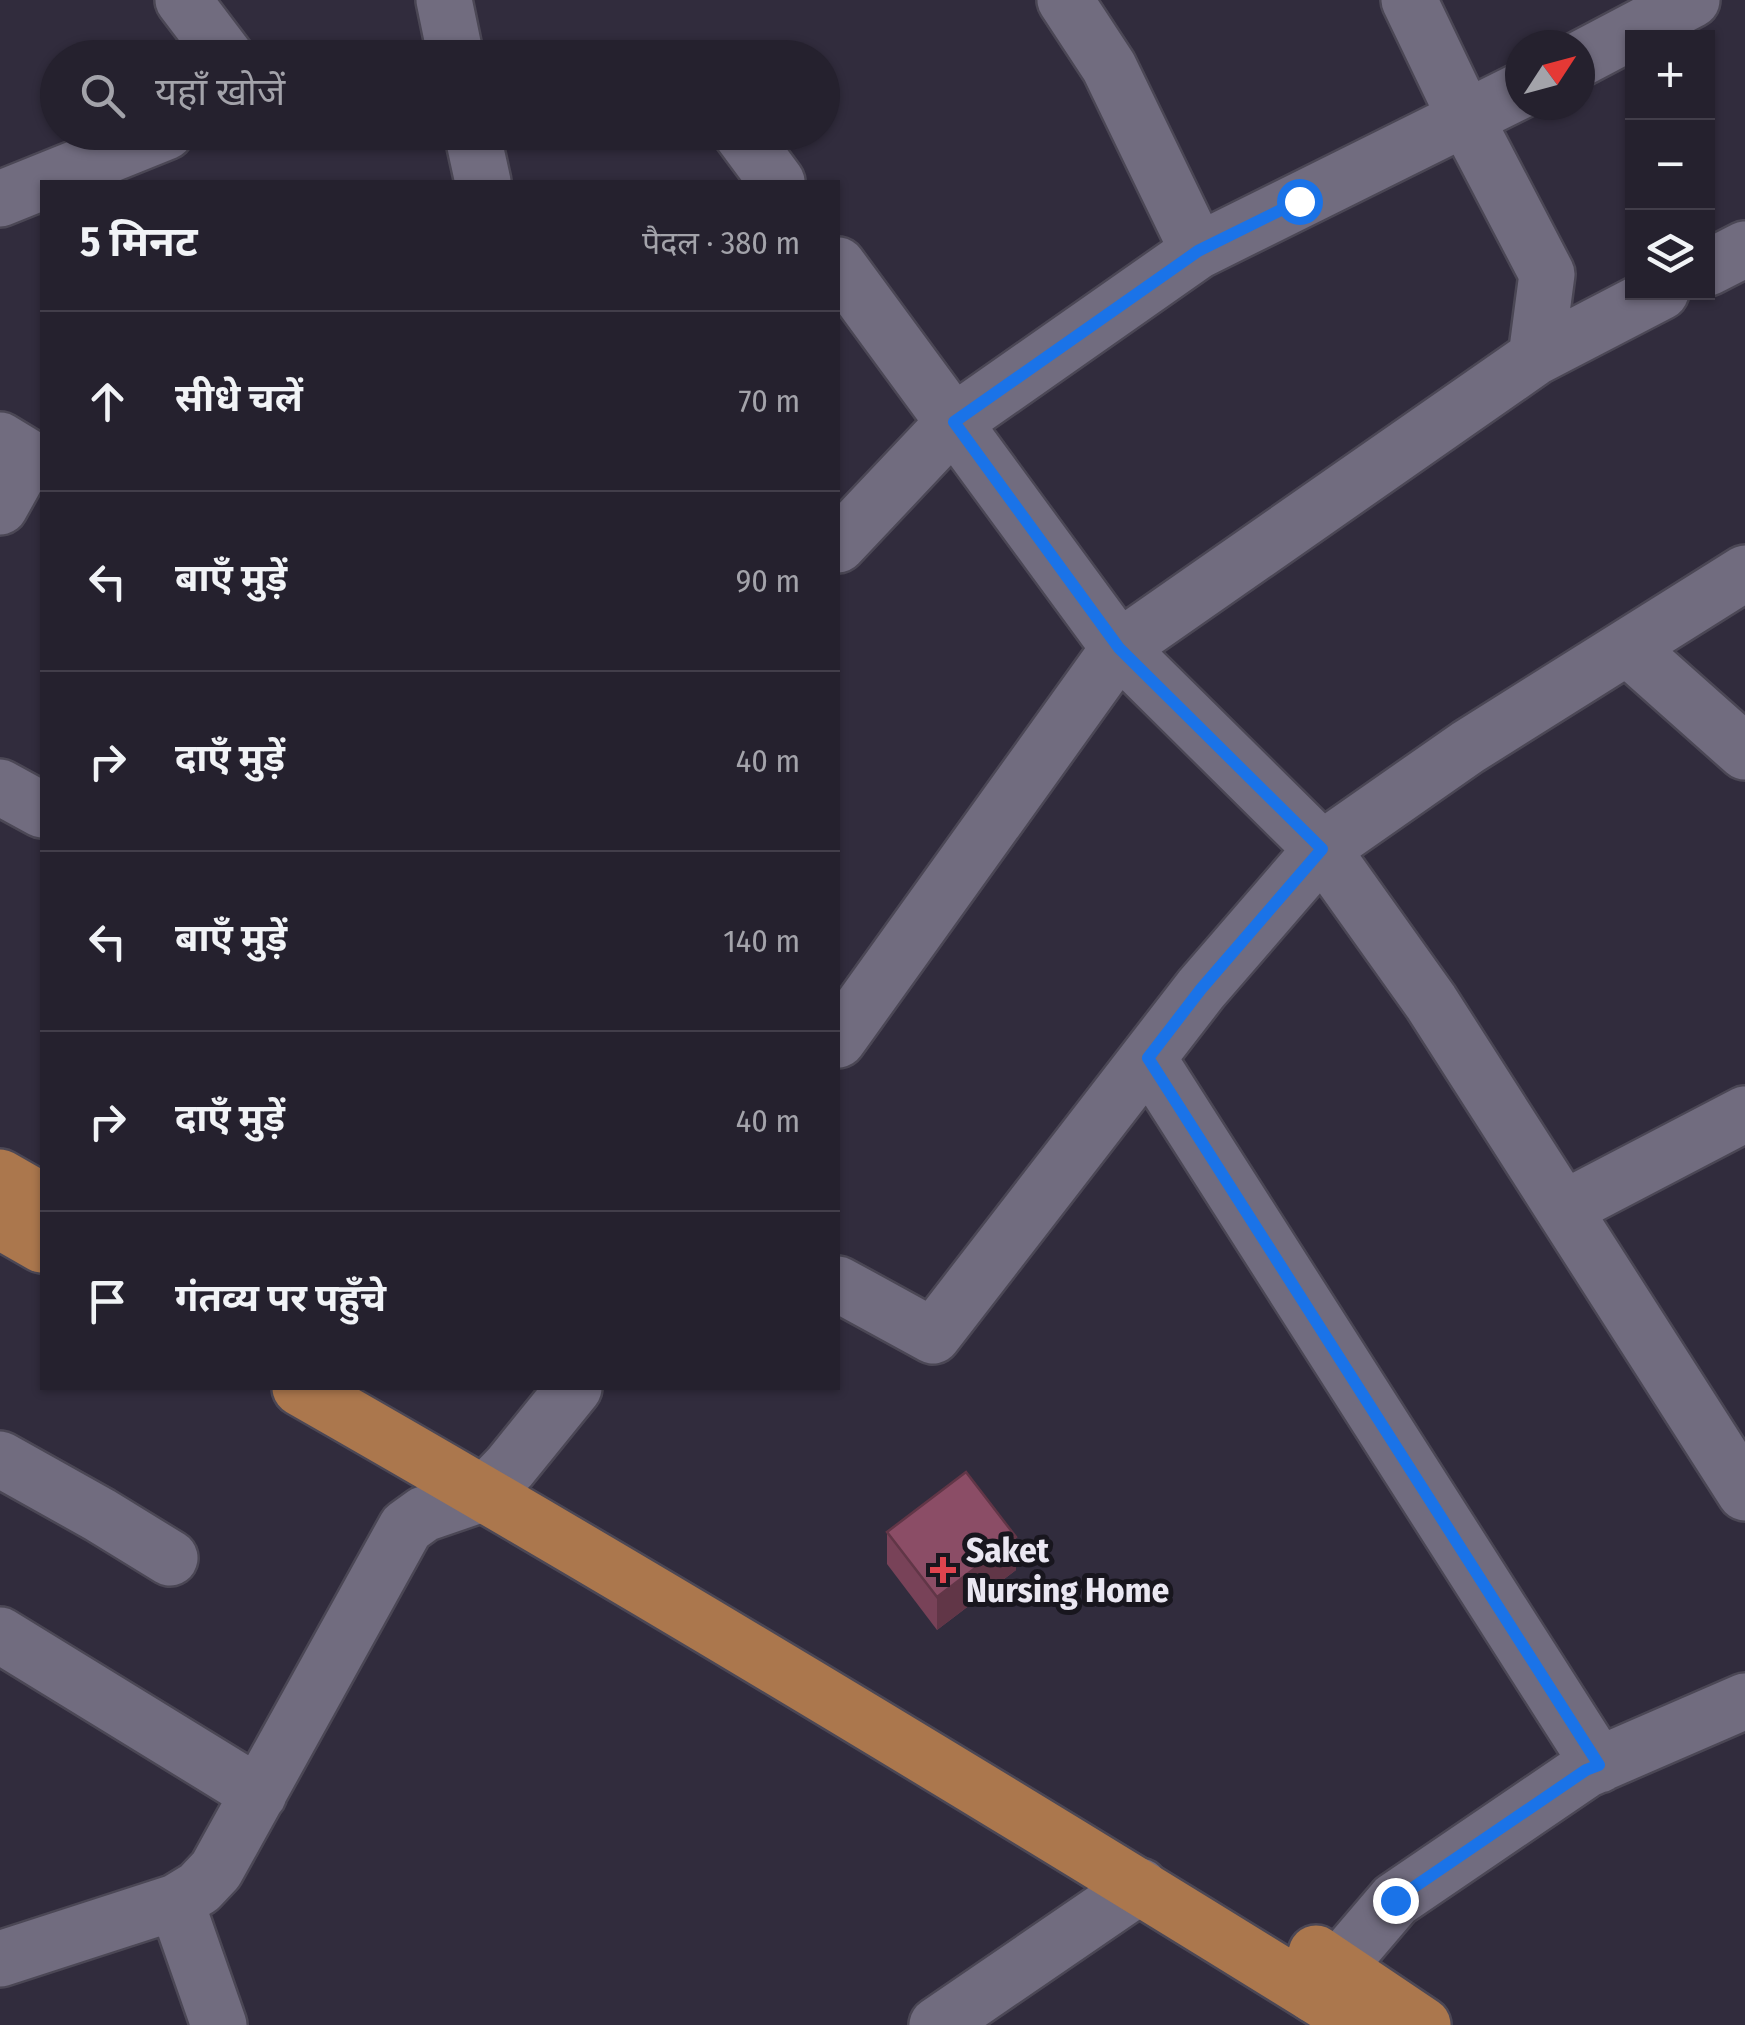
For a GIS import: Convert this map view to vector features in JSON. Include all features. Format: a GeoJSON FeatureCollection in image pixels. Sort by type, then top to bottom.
{"type":"FeatureCollection","features":[{"type":"Feature","properties":{"kind":"main road"},"geometry":{"type":"LineString","coordinates":[[0,1177],[40,1200]]}},
{"type":"Feature","properties":{"kind":"main road"},"geometry":{"type":"LineString","coordinates":[[0,1222],[40,1244]]}},
{"type":"Feature","properties":{"kind":"main road"},"geometry":{"type":"LineString","coordinates":[[304,1390],[498,1480],[1161,1862],[1336,1995]]}},
{"type":"Feature","properties":{"kind":"main road"},"geometry":{"type":"LineString","coordinates":[[378,1390],[498,1480],[1140,1886],[1336,1995],[1423,2025]]}},
{"type":"Feature","properties":{"kind":"street"},"geometry":{"type":"LineString","coordinates":[[184,0],[214,40]]}},
{"type":"Feature","properties":{"kind":"street"},"geometry":{"type":"LineString","coordinates":[[444,0],[452,40]]}},
{"type":"Feature","properties":{"kind":"street"},"geometry":{"type":"LineString","coordinates":[[1410,0],[1466,119],[1547,274],[1536,357]]}},
{"type":"Feature","properties":{"kind":"street"},"geometry":{"type":"LineString","coordinates":[[1595,51],[1692,0]]}},
{"type":"Feature","properties":{"kind":"street"},"geometry":{"type":"LineString","coordinates":[[1059,3],[1109,68],[1198,251]]}},
{"type":"Feature","properties":{"kind":"street"},"geometry":{"type":"LineString","coordinates":[[840,543],[954,422],[1198,251],[1505,99]]}},
{"type":"Feature","properties":{"kind":"street"},"geometry":{"type":"LineString","coordinates":[[47,180],[121,150]]}},
{"type":"Feature","properties":{"kind":"street"},"geometry":{"type":"LineString","coordinates":[[476,150],[482,180]]}},
{"type":"Feature","properties":{"kind":"street"},"geometry":{"type":"LineString","coordinates":[[753,150],[775,180]]}},
{"type":"Feature","properties":{"kind":"street"},"geometry":{"type":"LineString","coordinates":[[0,199],[40,183]]}},
{"type":"Feature","properties":{"kind":"street"},"geometry":{"type":"LineString","coordinates":[[1715,264],[1745,249]]}},
{"type":"Feature","properties":{"kind":"street"},"geometry":{"type":"LineString","coordinates":[[840,268],[1119,648],[1322,849],[1431,1002],[1565,1208],[1728,1431],[1745,1493]]}},
{"type":"Feature","properties":{"kind":"street"},"geometry":{"type":"LineString","coordinates":[[840,1037],[1119,648],[1536,357],[1646,300]]}},
{"type":"Feature","properties":{"kind":"street"},"geometry":{"type":"LineString","coordinates":[[0,507],[23,449]]}},
{"type":"Feature","properties":{"kind":"street"},"geometry":{"type":"LineString","coordinates":[[840,1285],[933,1336],[1201,989],[1322,849],[1468,748],[1745,573]]}},
{"type":"Feature","properties":{"kind":"street"},"geometry":{"type":"LineString","coordinates":[[1627,647],[1745,752]]}},
{"type":"Feature","properties":{"kind":"street"},"geometry":{"type":"LineString","coordinates":[[0,786],[40,809]]}},
{"type":"Feature","properties":{"kind":"street"},"geometry":{"type":"LineString","coordinates":[[1148,1058],[1599,1765]]}},
{"type":"Feature","properties":{"kind":"street"},"geometry":{"type":"LineString","coordinates":[[1565,1208],[1745,1114]]}},
{"type":"Feature","properties":{"kind":"street"},"geometry":{"type":"LineString","coordinates":[[0,1959],[176,1902],[199,1888],[216,1870],[406,1527],[424,1514],[498,1480],[572,1390]]}},
{"type":"Feature","properties":{"kind":"street"},"geometry":{"type":"LineString","coordinates":[[0,1460],[170,1558]]}},
{"type":"Feature","properties":{"kind":"street"},"geometry":{"type":"LineString","coordinates":[[0,1635],[259,1794]]}},
{"type":"Feature","properties":{"kind":"street"},"geometry":{"type":"LineString","coordinates":[[1336,1995],[1395,1900],[1586,1770],[1745,1701]]}},
{"type":"Feature","properties":{"kind":"street"},"geometry":{"type":"LineString","coordinates":[[938,2025],[1140,1886]]}},
{"type":"Feature","properties":{"kind":"street"},"geometry":{"type":"LineString","coordinates":[[176,1902],[219,2025]]}},
{"type":"Feature","properties":{"kind":"building"},"geometry":{"type":"Polygon","coordinates":[[[966,1472],[1016,1537],[937,1597],[887,1532],[966,1472]]]}},
{"type":"Feature","properties":{"kind":"place","name":"Saket Nursing Home"},"geometry":{"type":"Point","coordinates":[943,1570]}},
{"type":"Feature","properties":{"kind":"route"},"geometry":{"type":"LineString","coordinates":[[1299,201],[1198,251],[954,422],[1119,648],[1322,849],[1201,989],[1148,1058],[1599,1765],[1586,1770],[1395,1900]]}}]}
